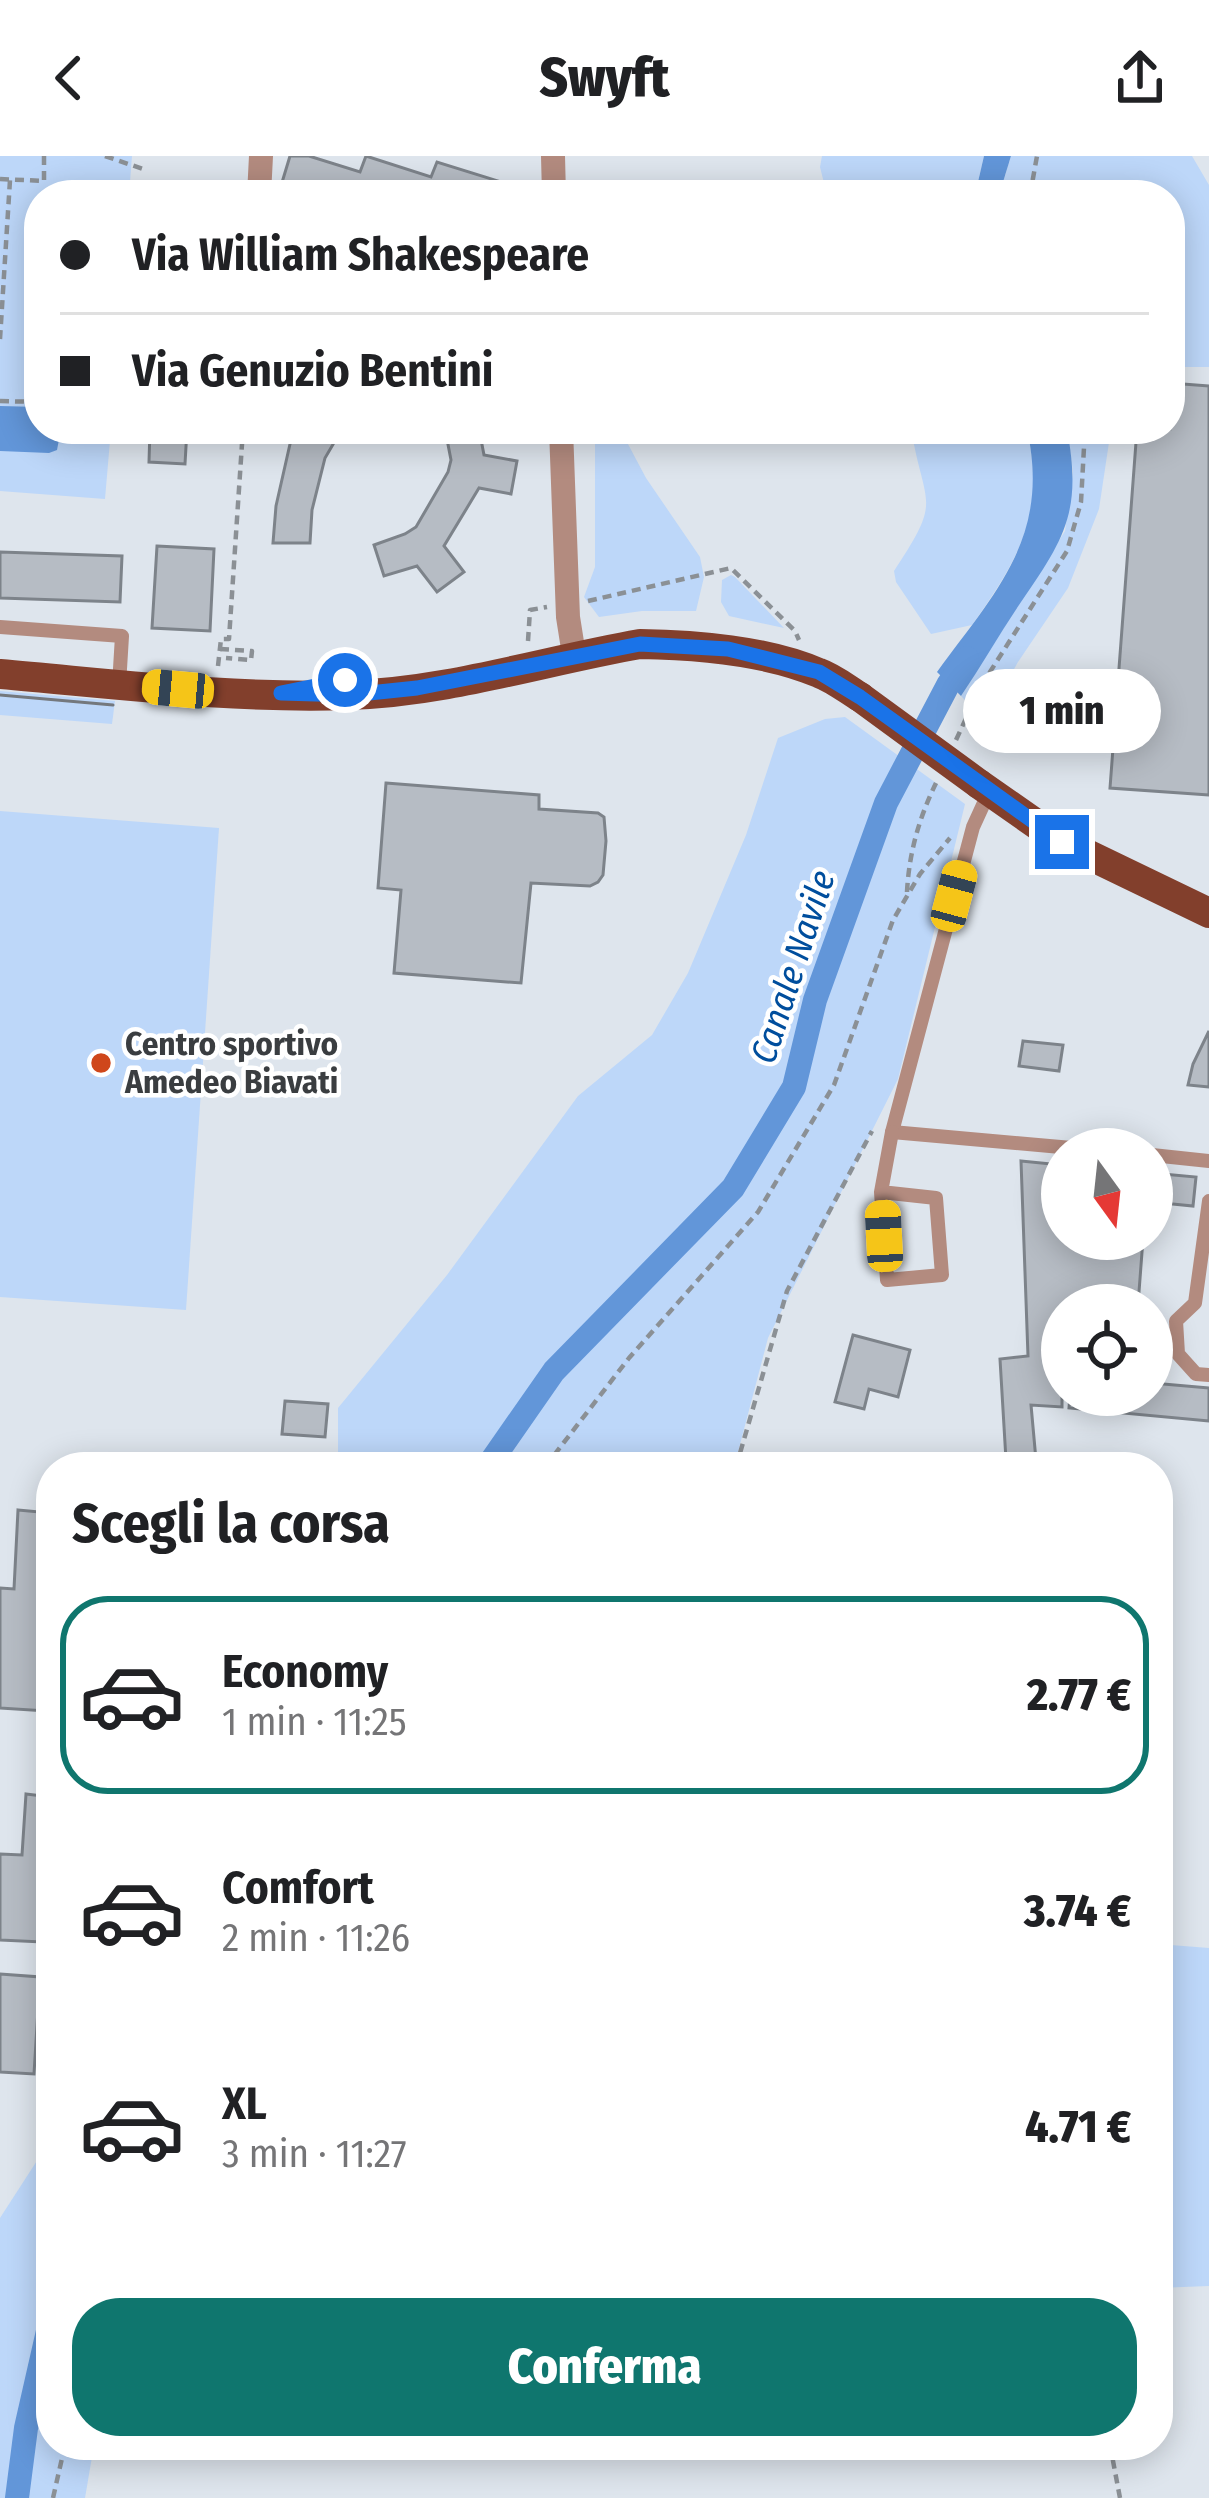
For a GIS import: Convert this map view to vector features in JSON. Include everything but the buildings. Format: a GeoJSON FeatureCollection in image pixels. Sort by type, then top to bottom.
{"type":"FeatureCollection","features":[{"type":"Feature","properties":{"kind":"main road"},"geometry":{"type":"LineString","coordinates":[[0,674],[119,685],[350,695],[417,688],[570,632],[679,625],[772,638],[805,653],[1062,842],[1209,913]]}},
{"type":"Feature","properties":{"kind":"main road"},"geometry":{"type":"LineString","coordinates":[[570,632],[640,644],[728,649],[819,672],[860,697]]}},
{"type":"Feature","properties":{"kind":"street"},"geometry":{"type":"LineString","coordinates":[[561,444],[570,632]]}},
{"type":"Feature","properties":{"kind":"lane"},"geometry":{"type":"LineString","coordinates":[[0,627],[122,636],[119,685]]}},
{"type":"Feature","properties":{"kind":"lane"},"geometry":{"type":"LineString","coordinates":[[881,1192],[936,1198],[942,1275],[887,1280],[881,1192],[892,1132],[984,788]]}},
{"type":"Feature","properties":{"kind":"lane"},"geometry":{"type":"LineString","coordinates":[[892,1132],[1041,1145]]}},
{"type":"Feature","properties":{"kind":"lane"},"geometry":{"type":"LineString","coordinates":[[1173,1157],[1209,1161]]}},
{"type":"Feature","properties":{"kind":"lane"},"geometry":{"type":"LineString","coordinates":[[1209,1201],[1195,1303],[1176,1321],[1178,1354],[1196,1374],[1209,1375]]}},
{"type":"Feature","properties":{"kind":"path"},"geometry":{"type":"LineString","coordinates":[[105,156],[146,170]]}},
{"type":"Feature","properties":{"kind":"path"},"geometry":{"type":"LineString","coordinates":[[0,179],[24,181]]}},
{"type":"Feature","properties":{"kind":"path"},"geometry":{"type":"LineString","coordinates":[[0,339],[10,180]]}},
{"type":"Feature","properties":{"kind":"path"},"geometry":{"type":"LineString","coordinates":[[218,673],[221,639],[229,639],[242,444]]}},
{"type":"Feature","properties":{"kind":"path"},"geometry":{"type":"LineString","coordinates":[[952,747],[981,686],[1067,551],[1081,502],[1084,444]]}},
{"type":"Feature","properties":{"kind":"path"},"geometry":{"type":"LineString","coordinates":[[530,610],[570,632],[731,568],[795,631],[805,653]]}},
{"type":"Feature","properties":{"kind":"path"},"geometry":{"type":"LineString","coordinates":[[220,649],[252,651],[251,660],[226,658]]}},
{"type":"Feature","properties":{"kind":"path"},"geometry":{"type":"LineString","coordinates":[[907,898],[909,863],[922,813],[943,768]]}},
{"type":"Feature","properties":{"kind":"path"},"geometry":{"type":"LineString","coordinates":[[557,1452],[629,1358],[758,1213],[833,1085],[893,920],[920,874],[950,838],[973,827]]}},
{"type":"Feature","properties":{"kind":"path"},"geometry":{"type":"LineString","coordinates":[[740,1452],[787,1291],[880,1115]]}},
{"type":"Feature","properties":{"kind":"path"},"geometry":{"type":"LineString","coordinates":[[53,2498],[62,2460]]}},
{"type":"Feature","properties":{"kind":"path"},"geometry":{"type":"LineString","coordinates":[[1113,2460],[1120,2498]]}},
{"type":"Feature","properties":{"kind":"shaded area"},"geometry":{"type":"Polygon","coordinates":[[[0,156],[132,156],[130,180],[24,180],[24,444],[110,444],[105,499],[0,491],[0,156]]]}},
{"type":"Feature","properties":{"kind":"shaded area"},"geometry":{"type":"Polygon","coordinates":[[[822,156],[984,156],[978,180],[823,180],[822,156]]]}},
{"type":"Feature","properties":{"kind":"shaded area"},"geometry":{"type":"Polygon","coordinates":[[[1011,156],[1192,156],[1209,185],[1209,367],[1185,367],[1185,180],[1004,180],[1011,156]]]}},
{"type":"Feature","properties":{"kind":"shaded area"},"geometry":{"type":"Polygon","coordinates":[[[595,444],[628,444],[700,557],[704,577],[696,611],[599,617],[584,597],[595,567],[595,444]]]}},
{"type":"Feature","properties":{"kind":"shaded area"},"geometry":{"type":"Polygon","coordinates":[[[914,444],[1030,444],[1030,511],[1015,556],[972,625],[931,634],[896,582],[894,571],[925,515],[925,490],[914,444]]]}},
{"type":"Feature","properties":{"kind":"shaded area"},"geometry":{"type":"Polygon","coordinates":[[[1069,444],[1109,444],[1099,509],[1068,588],[985,721],[961,696],[1065,531],[1073,472],[1069,444]]]}},
{"type":"Feature","properties":{"kind":"shaded area"},"geometry":{"type":"Polygon","coordinates":[[[731,575],[784,628],[729,616],[721,602],[722,580],[731,575]]]}},
{"type":"Feature","properties":{"kind":"shaded area"},"geometry":{"type":"Polygon","coordinates":[[[0,691],[115,701],[112,724],[0,715],[0,691]]]}},
{"type":"Feature","properties":{"kind":"shaded area"},"geometry":{"type":"Polygon","coordinates":[[[845,717],[965,804],[898,1079],[768,1338],[738,1452],[338,1452],[338,1408],[447,1275],[578,1096],[652,1035],[688,973],[746,835],[778,738],[825,719],[845,717]]]}},
{"type":"Feature","properties":{"kind":"shaded area","name":"Centro sportivo Amedeo Biavati"},"geometry":{"type":"Polygon","coordinates":[[[0,811],[219,828],[186,1310],[0,1297],[0,811]]]}},
{"type":"Feature","properties":{"kind":"shaded area"},"geometry":{"type":"Polygon","coordinates":[[[1173,1945],[1209,1948],[1209,2286],[1173,2287],[1173,1945]]]}},
{"type":"Feature","properties":{"kind":"shaded area"},"geometry":{"type":"Polygon","coordinates":[[[36,2162],[36,2460],[91,2460],[85,2498],[0,2498],[0,2218],[36,2162]]]}},
{"type":"Feature","properties":{"kind":"water"},"geometry":{"type":"Polygon","coordinates":[[[984,156],[1011,156],[1004,180],[978,180],[984,156]]]}},
{"type":"Feature","properties":{"kind":"water"},"geometry":{"type":"Polygon","coordinates":[[[0,406],[24,407],[24,444],[58,444],[49,453],[0,451],[0,406]]]}},
{"type":"Feature","properties":{"kind":"water"},"geometry":{"type":"Polygon","coordinates":[[[1029,444],[1069,444],[1072,481],[1067,522],[1049,559],[961,696],[937,672],[1013,561],[1025,532],[1032,467],[1029,444]]]}},
{"type":"Feature","properties":{"kind":"waterway","name":"Canale Navile"},"geometry":{"type":"LineString","coordinates":[[497,1452],[554,1371],[733,1188],[794,1087],[815,1000],[886,803],[967,658]]}},
{"type":"Feature","properties":{"kind":"waterway","name":"Canale Navile"},"geometry":{"type":"LineString","coordinates":[[17,2498],[36,2384]]}},
{"type":"Feature","properties":{"kind":"tram line"},"geometry":{"type":"LineString","coordinates":[[0,695],[113,705]]}},
{"type":"Feature","properties":{"kind":"place","name":"Centro sportivo Amedeo Biavati"},"geometry":{"type":"Point","coordinates":[101,1063]}},
{"type":"Feature","properties":{"kind":"route"},"geometry":{"type":"LineString","coordinates":[[345,680],[281,693],[350,695],[417,688],[640,644],[728,649],[819,672],[1062,842]]}}]}
